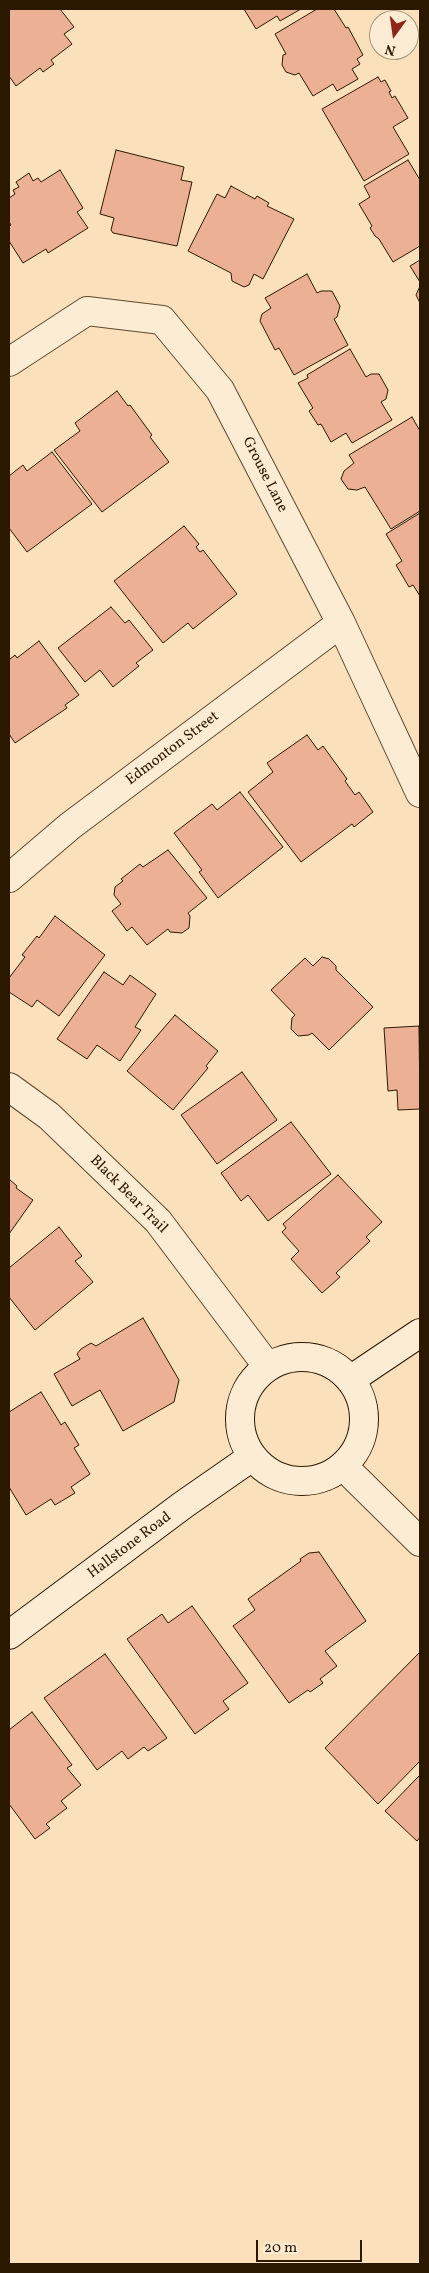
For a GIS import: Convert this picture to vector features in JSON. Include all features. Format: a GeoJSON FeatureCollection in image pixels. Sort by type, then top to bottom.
{"type":"FeatureCollection","features":[{"type":"Feature","properties":{"kind":"street","name":"Grouse Lane"},"geometry":{"type":"LineString","coordinates":[[9,362],[87,312],[162,320],[220,390],[341,623],[420,793]]}},
{"type":"Feature","properties":{"kind":"street","name":"Edmonton Street"},"geometry":{"type":"LineString","coordinates":[[9,878],[70,826],[341,623]]}},
{"type":"Feature","properties":{"kind":"street","name":"Black Bear Trail"},"geometry":{"type":"LineString","coordinates":[[9,1087],[49,1116],[158,1222],[268,1367]]}},
{"type":"Feature","properties":{"kind":"street"},"geometry":{"type":"LineString","coordinates":[[350,1380],[420,1333]]}},
{"type":"Feature","properties":{"kind":"street"},"geometry":{"type":"LineString","coordinates":[[296,1357],[326,1362],[350,1380],[358,1392],[363,1407],[364,1422],[362,1438],[356,1451],[343,1466],[334,1473],[320,1479],[290,1481],[275,1476],[262,1468],[252,1457],[240,1430],[239,1416],[242,1401],[256,1376],[268,1367],[296,1357]]}},
{"type":"Feature","properties":{"kind":"street","name":"Hallstone Road"},"geometry":{"type":"LineString","coordinates":[[9,1636],[183,1505],[252,1457]]}},
{"type":"Feature","properties":{"kind":"street"},"geometry":{"type":"LineString","coordinates":[[343,1466],[420,1542]]}},
{"type":"Feature","properties":{"kind":"building"},"geometry":{"type":"Polygon","coordinates":[[[9,9],[60,9],[74,27],[64,34],[72,44],[51,60],[54,64],[43,72],[40,68],[16,86],[9,76],[9,9]]]}},
{"type":"Feature","properties":{"kind":"building"},"geometry":{"type":"Polygon","coordinates":[[[244,9],[301,9],[280,21],[277,16],[256,29],[244,9]]]}},
{"type":"Feature","properties":{"kind":"building"},"geometry":{"type":"Polygon","coordinates":[[[317,9],[334,9],[346,28],[348,27],[363,55],[357,59],[360,64],[352,69],[358,79],[337,91],[333,84],[313,96],[299,73],[295,75],[286,72],[282,65],[283,55],[286,54],[275,34],[317,9]]]}},
{"type":"Feature","properties":{"kind":"building"},"geometry":{"type":"Polygon","coordinates":[[[378,77],[381,82],[385,80],[391,91],[389,92],[392,98],[395,96],[408,118],[393,127],[409,154],[364,181],[322,109],[378,77]]]}},
{"type":"Feature","properties":{"kind":"building"},"geometry":{"type":"Polygon","coordinates":[[[116,150],[184,167],[181,180],[192,182],[177,246],[113,233],[111,230],[114,218],[100,214],[116,150]]]}},
{"type":"Feature","properties":{"kind":"building"},"geometry":{"type":"Polygon","coordinates":[[[408,160],[420,180],[420,246],[393,262],[370,228],[372,226],[359,204],[370,197],[364,186],[408,160]]]}},
{"type":"Feature","properties":{"kind":"building"},"geometry":{"type":"Polygon","coordinates":[[[60,170],[83,208],[77,212],[88,228],[48,253],[46,249],[23,263],[9,241],[9,227],[11,225],[9,222],[9,198],[15,194],[13,190],[19,187],[16,182],[29,173],[33,181],[38,178],[41,182],[60,170]]]}},
{"type":"Feature","properties":{"kind":"building"},"geometry":{"type":"Polygon","coordinates":[[[231,186],[255,199],[257,196],[269,203],[267,206],[294,219],[263,279],[254,274],[249,285],[244,287],[232,281],[231,273],[188,251],[217,194],[225,198],[231,186]]]}},
{"type":"Feature","properties":{"kind":"building"},"geometry":{"type":"Polygon","coordinates":[[[420,260],[420,282],[410,266],[420,260]]]}},
{"type":"Feature","properties":{"kind":"building"},"geometry":{"type":"Polygon","coordinates":[[[307,274],[317,293],[332,291],[340,306],[337,317],[334,319],[348,345],[294,375],[279,348],[275,350],[260,321],[262,314],[271,308],[265,298],[307,274]]]}},
{"type":"Feature","properties":{"kind":"building"},"geometry":{"type":"Polygon","coordinates":[[[420,286],[420,303],[416,295],[420,286]]]}},
{"type":"Feature","properties":{"kind":"building"},"geometry":{"type":"Polygon","coordinates":[[[350,349],[366,377],[371,374],[379,374],[388,390],[386,399],[381,402],[392,420],[352,443],[346,433],[331,442],[321,424],[318,425],[309,411],[313,408],[298,383],[308,378],[307,375],[350,349]]]}},
{"type":"Feature","properties":{"kind":"building"},"geometry":{"type":"Polygon","coordinates":[[[117,391],[152,435],[150,437],[169,462],[102,512],[54,450],[80,431],[75,423],[117,391]]]}},
{"type":"Feature","properties":{"kind":"building"},"geometry":{"type":"Polygon","coordinates":[[[412,417],[420,431],[420,511],[391,529],[365,487],[357,490],[348,489],[341,479],[344,471],[354,463],[349,455],[412,417]]]}},
{"type":"Feature","properties":{"kind":"building"},"geometry":{"type":"Polygon","coordinates":[[[52,452],[92,504],[27,552],[9,528],[9,476],[23,465],[27,471],[52,452]]]}},
{"type":"Feature","properties":{"kind":"building"},"geometry":{"type":"Polygon","coordinates":[[[420,513],[420,596],[413,585],[409,587],[396,565],[402,561],[386,534],[420,513]]]}},
{"type":"Feature","properties":{"kind":"building"},"geometry":{"type":"Polygon","coordinates":[[[184,526],[199,544],[196,547],[200,552],[203,550],[237,594],[193,629],[188,623],[163,643],[114,581],[184,526]]]}},
{"type":"Feature","properties":{"kind":"building"},"geometry":{"type":"Polygon","coordinates":[[[111,607],[125,623],[129,620],[153,650],[136,663],[139,666],[113,687],[100,670],[85,682],[58,648],[111,607]]]}},
{"type":"Feature","properties":{"kind":"building"},"geometry":{"type":"Polygon","coordinates":[[[39,641],[79,695],[65,705],[67,708],[15,743],[9,734],[9,660],[15,655],[17,658],[39,641]]]}},
{"type":"Feature","properties":{"kind":"building"},"geometry":{"type":"Polygon","coordinates":[[[307,735],[318,750],[323,746],[347,779],[345,781],[355,795],[359,792],[373,812],[354,827],[352,824],[301,862],[248,792],[273,772],[267,763],[307,735]]]}},
{"type":"Feature","properties":{"kind":"building"},"geometry":{"type":"Polygon","coordinates":[[[240,792],[283,847],[218,898],[199,872],[202,870],[174,833],[212,804],[217,810],[240,792]]]}},
{"type":"Feature","properties":{"kind":"building"},"geometry":{"type":"Polygon","coordinates":[[[168,850],[207,898],[188,913],[190,916],[189,928],[182,933],[170,932],[168,929],[147,945],[132,927],[127,931],[112,911],[121,904],[114,895],[115,887],[123,881],[121,879],[140,864],[143,867],[168,850]]]}},
{"type":"Feature","properties":{"kind":"building"},"geometry":{"type":"Polygon","coordinates":[[[55,916],[105,955],[59,1016],[37,1000],[32,1007],[9,992],[9,978],[25,957],[22,955],[37,936],[39,938],[55,916]]]}},
{"type":"Feature","properties":{"kind":"building"},"geometry":{"type":"Polygon","coordinates":[[[322,957],[329,959],[336,966],[336,970],[373,1007],[329,1050],[312,1033],[298,1036],[291,1029],[292,1018],[295,1015],[271,990],[305,958],[313,966],[322,957]]]}},
{"type":"Feature","properties":{"kind":"building"},"geometry":{"type":"Polygon","coordinates":[[[104,972],[123,985],[130,975],[156,994],[135,1027],[141,1030],[120,1061],[97,1045],[87,1059],[57,1039],[104,972]]]}},
{"type":"Feature","properties":{"kind":"building"},"geometry":{"type":"Polygon","coordinates":[[[175,1015],[218,1051],[206,1066],[208,1068],[173,1110],[127,1071],[175,1015]]]}},
{"type":"Feature","properties":{"kind":"building"},"geometry":{"type":"Polygon","coordinates":[[[419,1026],[420,1109],[398,1110],[397,1090],[388,1091],[384,1028],[419,1026]]]}},
{"type":"Feature","properties":{"kind":"building"},"geometry":{"type":"Polygon","coordinates":[[[242,1072],[277,1120],[217,1164],[181,1115],[242,1072]]]}},
{"type":"Feature","properties":{"kind":"building"},"geometry":{"type":"Polygon","coordinates":[[[291,1122],[331,1174],[268,1221],[248,1195],[241,1201],[221,1173],[291,1122]]]}},
{"type":"Feature","properties":{"kind":"building"},"geometry":{"type":"Polygon","coordinates":[[[338,1175],[382,1222],[366,1237],[370,1241],[336,1273],[340,1277],[322,1293],[291,1259],[299,1251],[282,1232],[286,1228],[283,1224],[338,1175]]]}},
{"type":"Feature","properties":{"kind":"building"},"geometry":{"type":"Polygon","coordinates":[[[9,1179],[17,1186],[16,1188],[33,1200],[9,1234],[9,1179]]]}},
{"type":"Feature","properties":{"kind":"building"},"geometry":{"type":"Polygon","coordinates":[[[59,1227],[82,1256],[75,1261],[93,1282],[35,1330],[9,1297],[9,1268],[59,1227]]]}},
{"type":"Feature","properties":{"kind":"building"},"geometry":{"type":"Polygon","coordinates":[[[143,1318],[179,1380],[174,1402],[123,1431],[100,1390],[72,1406],[54,1374],[80,1359],[77,1354],[81,1349],[91,1343],[96,1346],[143,1318]]]}},
{"type":"Feature","properties":{"kind":"building"},"geometry":{"type":"Polygon","coordinates":[[[41,1392],[61,1425],[65,1422],[79,1445],[74,1448],[90,1474],[71,1487],[75,1493],[55,1505],[51,1499],[26,1515],[9,1487],[9,1412],[41,1392]]]}},
{"type":"Feature","properties":{"kind":"building"},"geometry":{"type":"Polygon","coordinates":[[[319,1552],[366,1621],[325,1651],[337,1666],[320,1679],[323,1683],[310,1692],[308,1690],[289,1703],[233,1626],[255,1610],[248,1599],[301,1561],[300,1559],[309,1553],[319,1552]]]}},
{"type":"Feature","properties":{"kind":"building"},"geometry":{"type":"Polygon","coordinates":[[[192,1606],[248,1683],[223,1701],[229,1709],[195,1734],[127,1639],[162,1614],[168,1623],[192,1606]]]}},
{"type":"Feature","properties":{"kind":"building"},"geometry":{"type":"Polygon","coordinates":[[[420,1652],[420,1761],[378,1804],[325,1748],[420,1652]]]}},
{"type":"Feature","properties":{"kind":"building"},"geometry":{"type":"Polygon","coordinates":[[[105,1654],[167,1738],[148,1751],[144,1747],[128,1759],[122,1751],[97,1770],[44,1698],[105,1654]]]}},
{"type":"Feature","properties":{"kind":"building"},"geometry":{"type":"Polygon","coordinates":[[[32,1712],[72,1765],[67,1768],[81,1785],[61,1801],[67,1808],[46,1824],[50,1828],[35,1839],[9,1804],[9,1730],[32,1712]]]}},
{"type":"Feature","properties":{"kind":"building"},"geometry":{"type":"Polygon","coordinates":[[[420,1775],[420,1837],[417,1841],[385,1811],[420,1775]]]}}]}
